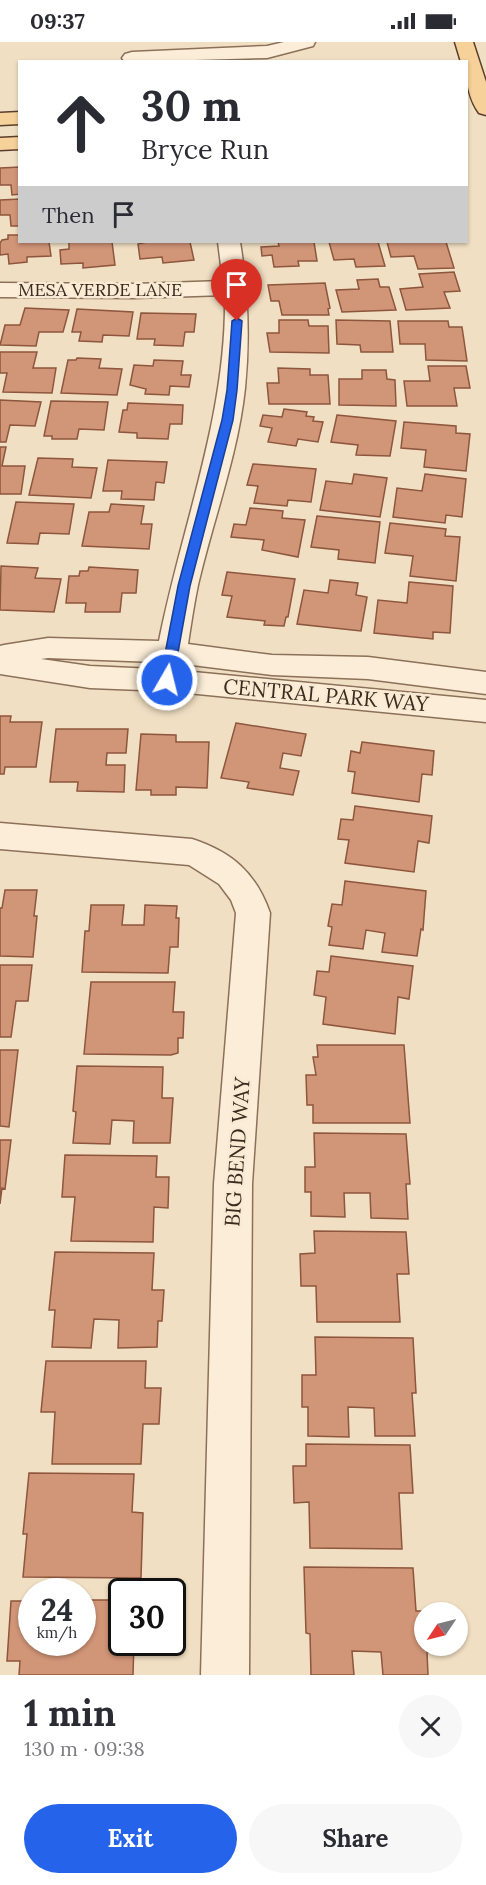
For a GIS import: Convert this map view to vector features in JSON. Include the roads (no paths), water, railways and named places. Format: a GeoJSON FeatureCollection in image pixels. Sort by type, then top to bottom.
{"type":"FeatureCollection","features":[{"type":"Feature","properties":{"kind":"main road"},"geometry":{"type":"LineString","coordinates":[[464,42],[473,65],[477,91],[486,109]]}},
{"type":"Feature","properties":{"kind":"main road"},"geometry":{"type":"LineString","coordinates":[[0,119],[18,118]]}},
{"type":"Feature","properties":{"kind":"main road"},"geometry":{"type":"LineString","coordinates":[[468,120],[486,119]]}},
{"type":"Feature","properties":{"kind":"main road"},"geometry":{"type":"LineString","coordinates":[[0,144],[18,143]]}},
{"type":"Feature","properties":{"kind":"street"},"geometry":{"type":"LineString","coordinates":[[132,58],[267,52],[306,42]]}},
{"type":"Feature","properties":{"kind":"street"},"geometry":{"type":"LineString","coordinates":[[169,666],[184,586],[227,420],[232,390],[237,321],[236,288],[229,243]]}},
{"type":"Feature","properties":{"kind":"street","name":"MESA VERDE LANE"},"geometry":{"type":"LineString","coordinates":[[0,290],[135,291],[236,288]]}},
{"type":"Feature","properties":{"kind":"street","name":"CENTRAL PARK WAY"},"geometry":{"type":"LineString","coordinates":[[0,656],[48,648],[90,663]]}},
{"type":"Feature","properties":{"kind":"street","name":"CENTRAL PARK WAY"},"geometry":{"type":"LineString","coordinates":[[0,664],[90,663],[368,668],[486,683]]}},
{"type":"Feature","properties":{"kind":"street","name":"CENTRAL PARK WAY"},"geometry":{"type":"LineString","coordinates":[[169,666],[486,711]]}},
{"type":"Feature","properties":{"kind":"street","name":"BIG BEND WAY"},"geometry":{"type":"LineString","coordinates":[[0,836],[192,852],[228,870],[244,890],[253,914],[233,1184],[225,1675]]}}]}
